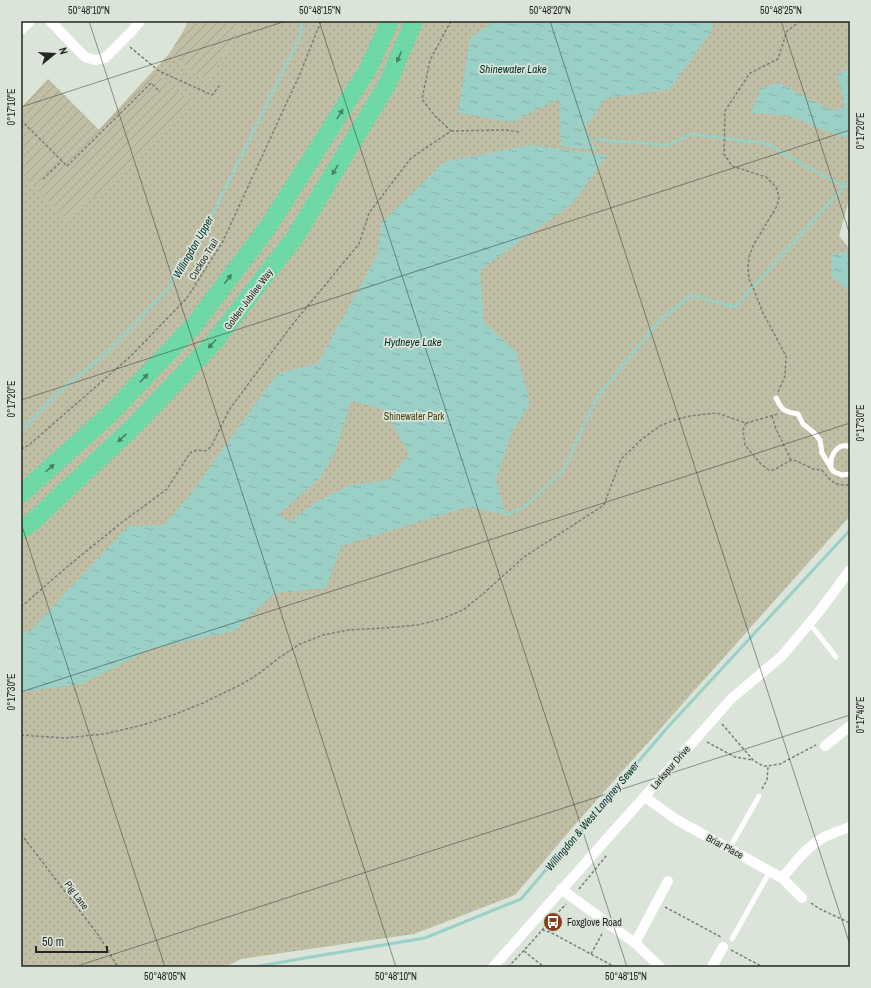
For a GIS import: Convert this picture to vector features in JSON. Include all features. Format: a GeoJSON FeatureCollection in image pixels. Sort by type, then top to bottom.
{"type":"FeatureCollection","features":[{"type":"Feature","properties":{"kind":"highway"},"geometry":{"type":"LineString","coordinates":[[21,494],[112,412],[194,325],[268,227],[368,70],[390,21]]}},
{"type":"Feature","properties":{"kind":"highway","name":"Golden Jubilee Way"},"geometry":{"type":"LineString","coordinates":[[21,530],[32,522],[134,427],[215,341],[295,237],[388,83],[414,21]]}},
{"type":"Feature","properties":{"kind":"street"},"geometry":{"type":"LineString","coordinates":[[21,30],[30,21]]}},
{"type":"Feature","properties":{"kind":"street"},"geometry":{"type":"LineString","coordinates":[[50,21],[85,57],[95,60],[105,58],[140,21]]}},
{"type":"Feature","properties":{"kind":"street","name":"Larkspur Drive"},"geometry":{"type":"LineString","coordinates":[[493,967],[732,698],[782,656],[848,576]]}},
{"type":"Feature","properties":{"kind":"street"},"geometry":{"type":"LineString","coordinates":[[825,746],[849,728]]}},
{"type":"Feature","properties":{"kind":"street","name":"Briar Place"},"geometry":{"type":"LineString","coordinates":[[645,797],[677,820],[782,878],[802,898]]}},
{"type":"Feature","properties":{"kind":"street"},"geometry":{"type":"LineString","coordinates":[[782,878],[805,851],[818,841],[831,834],[850,827]]}},
{"type":"Feature","properties":{"kind":"street"},"geometry":{"type":"LineString","coordinates":[[635,943],[668,881]]}},
{"type":"Feature","properties":{"kind":"street"},"geometry":{"type":"LineString","coordinates":[[561,890],[635,943],[660,967]]}},
{"type":"Feature","properties":{"kind":"street"},"geometry":{"type":"LineString","coordinates":[[712,967],[729,943]]}},
{"type":"Feature","properties":{"kind":"lane"},"geometry":{"type":"LineString","coordinates":[[776,398],[778,404],[784,411],[798,414],[803,424],[820,440],[822,453],[831,467],[837,473],[842,475],[850,474]]}},
{"type":"Feature","properties":{"kind":"lane"},"geometry":{"type":"LineString","coordinates":[[831,467],[833,454],[841,446],[845,445],[850,447]]}},
{"type":"Feature","properties":{"kind":"lane"},"geometry":{"type":"LineString","coordinates":[[808,625],[815,630],[836,657]]}},
{"type":"Feature","properties":{"kind":"lane"},"geometry":{"type":"LineString","coordinates":[[729,849],[759,796]]}},
{"type":"Feature","properties":{"kind":"lane"},"geometry":{"type":"LineString","coordinates":[[729,943],[770,871]]}},
{"type":"Feature","properties":{"kind":"path","name":"Cuckoo Trail"},"geometry":{"type":"LineString","coordinates":[[21,449],[29,445],[131,356],[186,298],[223,241],[300,74],[321,21]]}},
{"type":"Feature","properties":{"kind":"path"},"geometry":{"type":"LineString","coordinates":[[451,21],[430,60],[422,99],[435,116],[451,131]]}},
{"type":"Feature","properties":{"kind":"path"},"geometry":{"type":"LineString","coordinates":[[21,735],[65,738],[104,734],[142,725],[203,703],[244,683],[300,644],[323,635],[348,630],[418,625],[441,619],[463,610],[524,557],[604,505],[622,459],[642,439],[660,426],[674,420],[690,416],[717,413],[746,423],[781,413],[776,398],[785,376],[786,356],[763,313],[750,281],[748,267],[749,257],[754,244],[777,206],[779,197],[776,187],[766,177],[732,166],[724,154],[725,111],[750,73],[778,59],[787,31],[799,22],[850,22]]}},
{"type":"Feature","properties":{"kind":"path"},"geometry":{"type":"LineString","coordinates":[[122,41],[159,71],[212,95],[220,85]]}},
{"type":"Feature","properties":{"kind":"path"},"geometry":{"type":"LineString","coordinates":[[21,120],[67,166],[151,83],[160,92]]}},
{"type":"Feature","properties":{"kind":"path"},"geometry":{"type":"LineString","coordinates":[[21,607],[92,546],[167,489],[190,453],[197,450],[205,451],[211,447],[229,410],[292,325],[359,244],[369,213],[411,158],[451,131],[506,130],[520,132]]}},
{"type":"Feature","properties":{"kind":"path"},"geometry":{"type":"LineString","coordinates":[[43,179],[62,161]]}},
{"type":"Feature","properties":{"kind":"path"},"geometry":{"type":"LineString","coordinates":[[772,416],[776,429],[791,460]]}},
{"type":"Feature","properties":{"kind":"path"},"geometry":{"type":"LineString","coordinates":[[746,423],[742,430],[745,445],[761,464],[769,470],[774,470],[791,460],[797,461],[813,469],[822,470],[833,483],[842,486],[850,485]]}},
{"type":"Feature","properties":{"kind":"path"},"geometry":{"type":"LineString","coordinates":[[720,721],[753,760],[763,766],[780,764],[816,745],[825,746]]}},
{"type":"Feature","properties":{"kind":"path"},"geometry":{"type":"LineString","coordinates":[[703,739],[735,757],[753,760]]}},
{"type":"Feature","properties":{"kind":"path"},"geometry":{"type":"LineString","coordinates":[[759,796],[767,780],[768,766]]}},
{"type":"Feature","properties":{"kind":"path","name":"Pig Lane"},"geometry":{"type":"LineString","coordinates":[[21,834],[99,936],[118,967]]}},
{"type":"Feature","properties":{"kind":"path"},"geometry":{"type":"LineString","coordinates":[[508,967],[572,897],[610,850]]}},
{"type":"Feature","properties":{"kind":"path"},"geometry":{"type":"LineString","coordinates":[[802,898],[820,909],[850,923]]}},
{"type":"Feature","properties":{"kind":"path"},"geometry":{"type":"LineString","coordinates":[[656,902],[729,943],[734,944],[730,949],[763,967]]}},
{"type":"Feature","properties":{"kind":"path"},"geometry":{"type":"LineString","coordinates":[[591,954],[607,923]]}},
{"type":"Feature","properties":{"kind":"path"},"geometry":{"type":"LineString","coordinates":[[542,930],[550,932],[615,967]]}},
{"type":"Feature","properties":{"kind":"path"},"geometry":{"type":"LineString","coordinates":[[524,951],[544,967]]}},
{"type":"Feature","properties":{"kind":"green space"},"geometry":{"type":"Polygon","coordinates":[[[188,21],[243,21],[207,83],[169,54],[188,21]]]}},
{"type":"Feature","properties":{"kind":"green space","name":"Shinewater Park"},"geometry":{"type":"Polygon","coordinates":[[[243,21],[850,21],[850,196],[839,236],[850,249],[850,516],[579,820],[515,895],[414,934],[241,959],[225,967],[22,967],[21,108],[48,79],[99,130],[169,54],[207,83],[243,21]]]}},
{"type":"Feature","properties":{"kind":"green space"},"geometry":{"type":"Polygon","coordinates":[[[153,71],[194,104],[98,199],[93,195],[67,220],[21,173],[21,108],[48,79],[99,130],[153,71]]]}},
{"type":"Feature","properties":{"kind":"water","name":"Shinewater Lake"},"geometry":{"type":"Polygon","coordinates":[[[495,21],[715,21],[710,34],[669,90],[606,98],[585,127],[596,150],[561,146],[559,99],[512,122],[458,113],[470,38],[495,21]]]}},
{"type":"Feature","properties":{"kind":"water"},"geometry":{"type":"Polygon","coordinates":[[[850,67],[850,135],[844,138],[789,116],[751,113],[761,88],[780,83],[832,111],[845,107],[837,75],[850,67]]]}},
{"type":"Feature","properties":{"kind":"water","name":"Hydneye Lake"},"geometry":{"type":"Polygon","coordinates":[[[530,145],[607,155],[573,203],[480,270],[484,322],[516,352],[530,403],[512,432],[496,480],[506,515],[468,507],[341,546],[326,588],[275,593],[234,631],[151,649],[81,684],[21,692],[21,631],[29,632],[128,526],[164,525],[189,496],[277,374],[318,363],[377,255],[382,222],[444,162],[530,145]],[[351,401],[335,453],[319,479],[279,514],[289,522],[316,502],[350,485],[389,480],[409,454],[385,410],[351,401]]]}},
{"type":"Feature","properties":{"kind":"water"},"geometry":{"type":"Polygon","coordinates":[[[846,252],[850,257],[850,291],[832,277],[832,255],[846,252]]]}},
{"type":"Feature","properties":{"kind":"waterway","name":"Willingdon Upper"},"geometry":{"type":"LineString","coordinates":[[21,428],[26,426],[52,398],[106,353],[169,288],[207,225],[300,37],[302,21]]}},
{"type":"Feature","properties":{"kind":"waterway"},"geometry":{"type":"LineString","coordinates":[[596,139],[668,145],[691,134],[767,144],[844,187]]}},
{"type":"Feature","properties":{"kind":"waterway"},"geometry":{"type":"LineString","coordinates":[[506,515],[524,507],[563,471],[596,399],[658,322],[691,295],[735,307],[850,180]]}},
{"type":"Feature","properties":{"kind":"waterway","name":"Willingdon & West Langney Sewer"},"geometry":{"type":"LineString","coordinates":[[255,967],[425,938],[521,899],[667,728],[850,530]]}},
{"type":"Feature","properties":{"kind":"place","name":"Foxglove Road"},"geometry":{"type":"Point","coordinates":[553,922]}}]}
